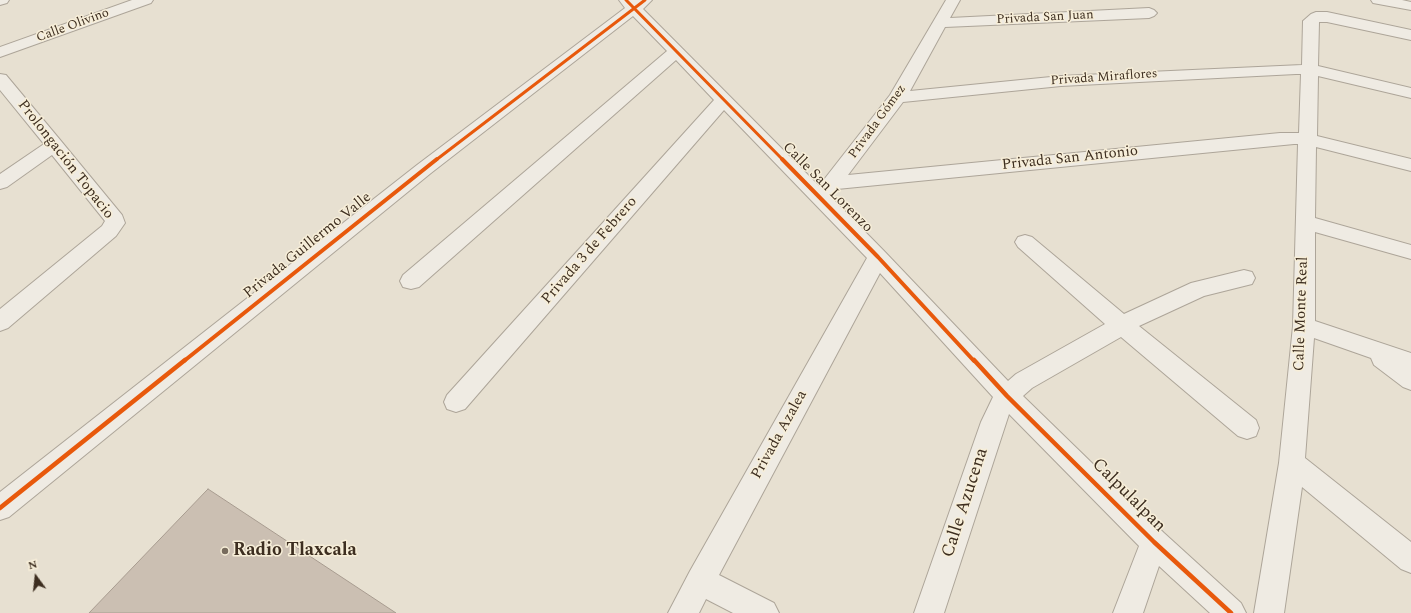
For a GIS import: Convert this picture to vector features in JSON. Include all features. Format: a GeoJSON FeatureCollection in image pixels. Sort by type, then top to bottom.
{"type":"FeatureCollection","features":[{"type":"Feature","properties":{"kind":"street","name":"Calle Olivino"},"geometry":{"type":"LineString","coordinates":[[0,52],[146,0]]}},
{"type":"Feature","properties":{"kind":"street","name":"Privada Gómez"},"geometry":{"type":"LineString","coordinates":[[826,191],[898,97],[953,0]]}},
{"type":"Feature","properties":{"kind":"street"},"geometry":{"type":"LineString","coordinates":[[1378,0],[1411,6]]}},
{"type":"Feature","properties":{"kind":"street","name":"Calle San Lorenzo"},"geometry":{"type":"LineString","coordinates":[[635,3],[676,52],[723,100],[826,191],[878,257],[1007,396]]}},
{"type":"Feature","properties":{"kind":"street","name":"Privada Guillermo Valle"},"geometry":{"type":"LineString","coordinates":[[0,508],[424,169],[635,3]]}},
{"type":"Feature","properties":{"kind":"street","name":"Privada San Juan"},"geometry":{"type":"LineString","coordinates":[[941,23],[1150,13]]}},
{"type":"Feature","properties":{"kind":"street","name":"Calle Monte Real"},"geometry":{"type":"LineString","coordinates":[[1269,613],[1292,462],[1304,326],[1305,222],[1311,21],[1312,18],[1316,17],[1327,17],[1411,35]]}},
{"type":"Feature","properties":{"kind":"street"},"geometry":{"type":"LineString","coordinates":[[411,281],[676,52]]}},
{"type":"Feature","properties":{"kind":"street","name":"Privada Miraflores"},"geometry":{"type":"LineString","coordinates":[[898,97],[1069,80],[1289,69],[1310,70],[1411,93]]}},
{"type":"Feature","properties":{"kind":"street","name":"Prolongación Topacio"},"geometry":{"type":"LineString","coordinates":[[0,79],[114,217],[115,223],[109,231],[0,322]]}},
{"type":"Feature","properties":{"kind":"street","name":"Privada 3 de Febrero"},"geometry":{"type":"LineString","coordinates":[[456,402],[723,100]]}},
{"type":"Feature","properties":{"kind":"street","name":"Privada San Antonio"},"geometry":{"type":"LineString","coordinates":[[826,191],[1244,141],[1280,139],[1308,140],[1326,143],[1411,165]]}},
{"type":"Feature","properties":{"kind":"street"},"geometry":{"type":"LineString","coordinates":[[0,184],[55,145]]}},
{"type":"Feature","properties":{"kind":"street"},"geometry":{"type":"LineString","coordinates":[[1305,222],[1411,252]]}},
{"type":"Feature","properties":{"kind":"street"},"geometry":{"type":"LineString","coordinates":[[1025,242],[1122,325],[1247,428]]}},
{"type":"Feature","properties":{"kind":"street","name":"Privada Azalea"},"geometry":{"type":"LineString","coordinates":[[682,613],[878,257]]}},
{"type":"Feature","properties":{"kind":"street","name":"Calle Azucena"},"geometry":{"type":"LineString","coordinates":[[929,613],[993,422],[1007,396],[1024,381],[1122,325],[1192,292],[1244,278]]}},
{"type":"Feature","properties":{"kind":"street"},"geometry":{"type":"LineString","coordinates":[[1304,326],[1411,362]]}},
{"type":"Feature","properties":{"kind":"street"},"geometry":{"type":"LineString","coordinates":[[1370,349],[1411,380]]}},
{"type":"Feature","properties":{"kind":"street","name":"Calpulalpan"},"geometry":{"type":"LineString","coordinates":[[1007,396],[1154,542],[1231,613]]}},
{"type":"Feature","properties":{"kind":"street"},"geometry":{"type":"LineString","coordinates":[[1292,462],[1411,559]]}},
{"type":"Feature","properties":{"kind":"street"},"geometry":{"type":"LineString","coordinates":[[1128,613],[1154,542]]}},
{"type":"Feature","properties":{"kind":"street"},"geometry":{"type":"LineString","coordinates":[[700,581],[764,613]]}},
{"type":"Feature","properties":{"kind":"building","name":"Radio Tlaxcala"},"geometry":{"type":"Polygon","coordinates":[[[208,489],[396,613],[89,613],[208,489]]]}},
{"type":"Feature","properties":{"kind":"cycle path"},"geometry":{"type":"LineString","coordinates":[[626,0],[878,257],[1007,396],[1154,542],[1231,613]]}},
{"type":"Feature","properties":{"kind":"cycle path"},"geometry":{"type":"LineString","coordinates":[[0,508],[424,169],[645,0]]}},
{"type":"Feature","properties":{"kind":"place","name":"Radio Tlaxcala"},"geometry":{"type":"Point","coordinates":[225,551]}}]}
